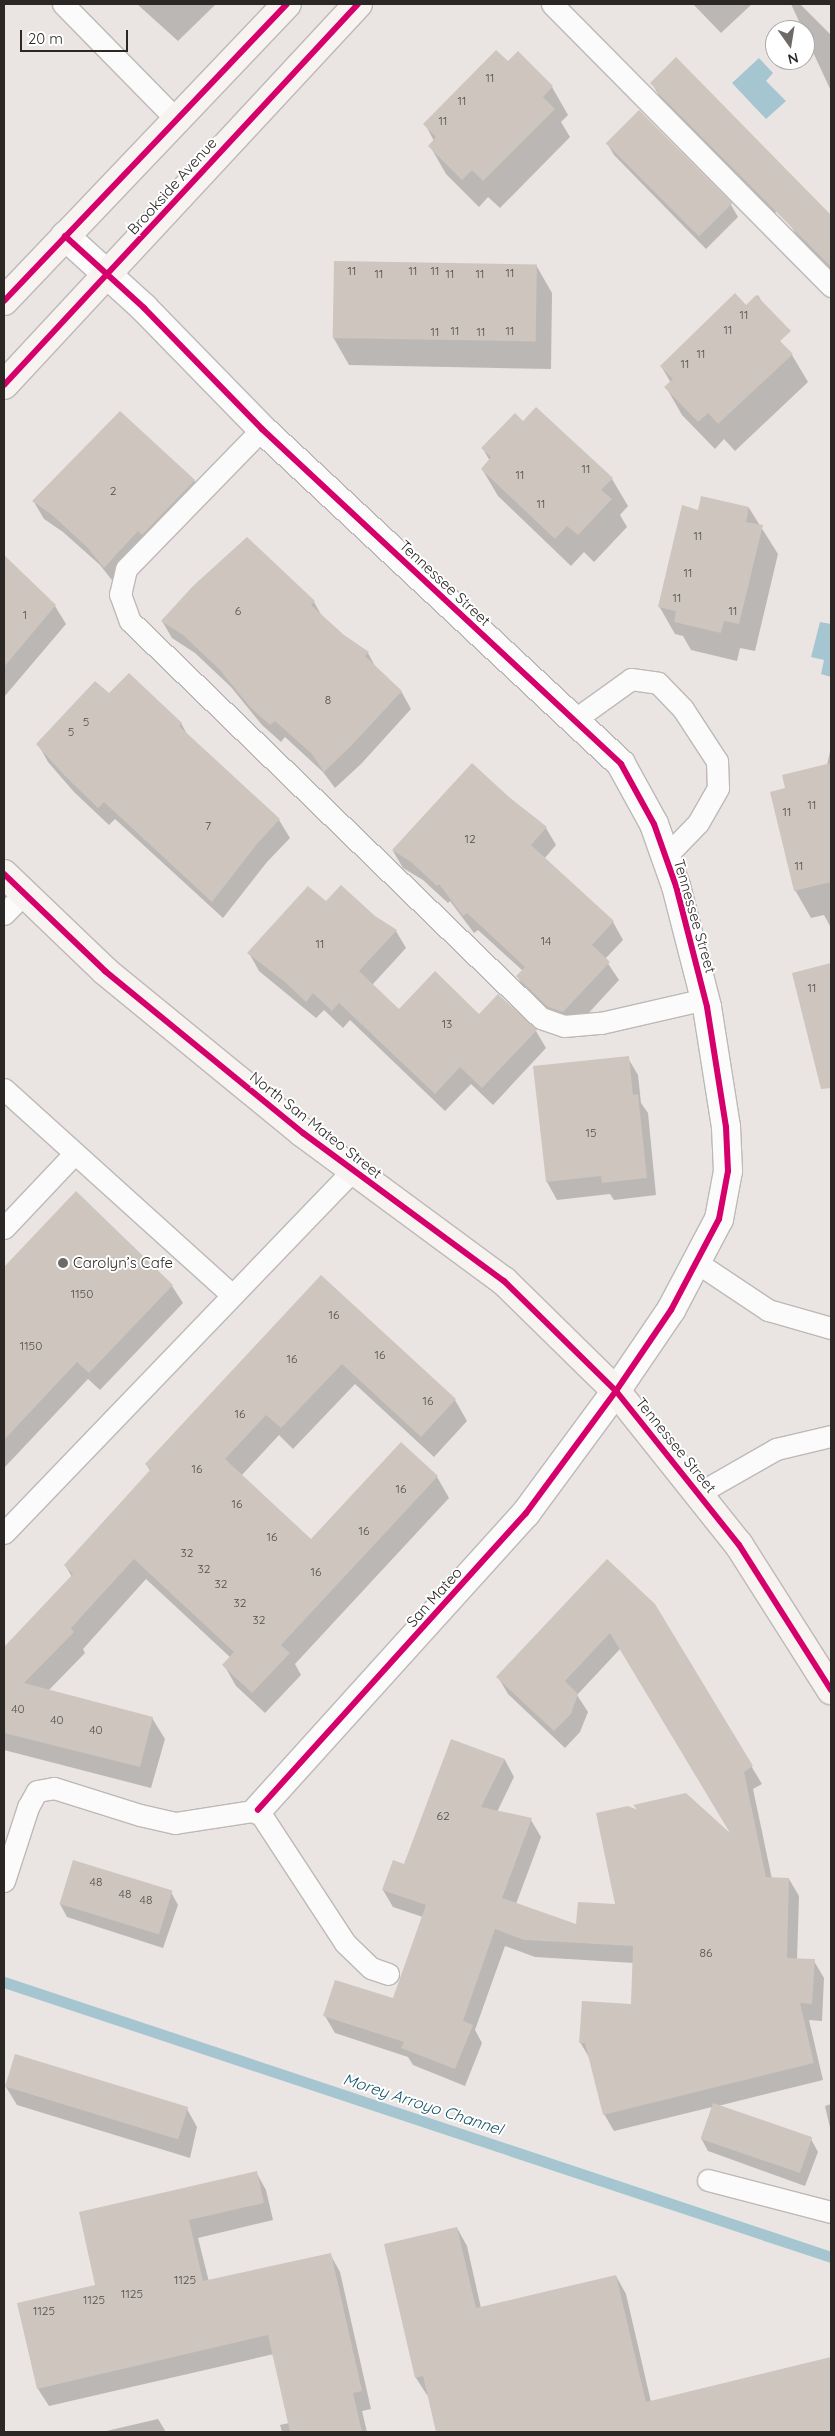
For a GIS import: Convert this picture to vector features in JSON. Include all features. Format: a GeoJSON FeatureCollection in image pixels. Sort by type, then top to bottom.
{"type":"FeatureCollection","features":[{"type":"Feature","properties":{"kind":"main road"},"geometry":{"type":"LineString","coordinates":[[4,301],[287,4]]}},
{"type":"Feature","properties":{"kind":"main road","name":"Brookside Avenue"},"geometry":{"type":"LineString","coordinates":[[4,385],[358,4]]}},
{"type":"Feature","properties":{"kind":"main road","name":"North San Mateo Street"},"geometry":{"type":"LineString","coordinates":[[4,874],[105,971],[303,1134],[504,1280],[616,1391]]}},
{"type":"Feature","properties":{"kind":"main road","name":"Tennessee Street"},"geometry":{"type":"LineString","coordinates":[[616,1391],[739,1545],[831,1690]]}},
{"type":"Feature","properties":{"kind":"street","name":"Tennessee Street"},"geometry":{"type":"LineString","coordinates":[[65,236],[144,308],[262,429],[621,764],[654,824],[683,910],[705,999],[726,1127],[728,1171],[719,1219],[671,1310],[616,1391]]}},
{"type":"Feature","properties":{"kind":"street","name":"San Mateo"},"geometry":{"type":"LineString","coordinates":[[258,1810],[526,1513],[616,1391]]}},
{"type":"Feature","properties":{"kind":"lane"},"geometry":{"type":"LineString","coordinates":[[63,4],[176,119]]}},
{"type":"Feature","properties":{"kind":"lane"},"geometry":{"type":"LineString","coordinates":[[552,4],[831,286]]}},
{"type":"Feature","properties":{"kind":"lane"},"geometry":{"type":"LineString","coordinates":[[262,429],[126,569],[120,594],[130,621],[541,1018],[564,1026],[601,1023],[705,999]]}},
{"type":"Feature","properties":{"kind":"lane"},"geometry":{"type":"LineString","coordinates":[[574,720],[630,679],[658,684],[683,709],[717,761],[718,788],[698,823],[666,856]]}},
{"type":"Feature","properties":{"kind":"lane"},"geometry":{"type":"LineString","coordinates":[[4,914],[24,893]]}},
{"type":"Feature","properties":{"kind":"lane"},"geometry":{"type":"LineString","coordinates":[[4,1089],[74,1154],[232,1294]]}},
{"type":"Feature","properties":{"kind":"lane"},"geometry":{"type":"LineString","coordinates":[[4,1228],[74,1154]]}},
{"type":"Feature","properties":{"kind":"lane"},"geometry":{"type":"LineString","coordinates":[[4,1533],[353,1170]]}},
{"type":"Feature","properties":{"kind":"lane"},"geometry":{"type":"LineString","coordinates":[[696,1262],[768,1310],[831,1328]]}},
{"type":"Feature","properties":{"kind":"lane"},"geometry":{"type":"LineString","coordinates":[[698,1493],[776,1449],[831,1436]]}},
{"type":"Feature","properties":{"kind":"lane"},"geometry":{"type":"LineString","coordinates":[[4,1881],[28,1807],[37,1790],[54,1788],[140,1815],[175,1823],[258,1810],[345,1943],[371,1968],[388,1974]]}},
{"type":"Feature","properties":{"kind":"lane"},"geometry":{"type":"LineString","coordinates":[[708,2180],[831,2212]]}},
{"type":"Feature","properties":{"kind":"water"},"geometry":{"type":"Polygon","coordinates":[[[759,58],[765,64],[765,70],[770,70],[773,73],[766,81],[786,101],[766,119],[732,83],[759,58]]]}},
{"type":"Feature","properties":{"kind":"water"},"geometry":{"type":"Polygon","coordinates":[[[820,622],[831,624],[831,677],[821,674],[824,660],[811,657],[820,622]]]}},
{"type":"Feature","properties":{"kind":"building"},"geometry":{"type":"Polygon","coordinates":[[[496,50],[508,61],[518,51],[553,86],[543,97],[555,109],[483,181],[472,170],[462,180],[428,146],[436,137],[423,124],[496,50]]]}},
{"type":"Feature","properties":{"kind":"building"},"geometry":{"type":"Polygon","coordinates":[[[676,57],[831,215],[831,267],[650,83],[676,57]]]}},
{"type":"Feature","properties":{"kind":"building"},"geometry":{"type":"Polygon","coordinates":[[[639,110],[732,203],[699,237],[606,143],[639,110]]]}},
{"type":"Feature","properties":{"kind":"building"},"geometry":{"type":"Polygon","coordinates":[[[334,261],[537,265],[536,342],[333,338],[334,261]]]}},
{"type":"Feature","properties":{"kind":"building"},"geometry":{"type":"Polygon","coordinates":[[[735,293],[746,305],[756,295],[791,331],[780,341],[793,354],[718,424],[708,413],[698,422],[664,387],[673,379],[660,366],[735,293]]]}},
{"type":"Feature","properties":{"kind":"building"},"geometry":{"type":"Polygon","coordinates":[[[536,407],[613,478],[601,490],[612,499],[578,535],[567,526],[555,539],[481,469],[491,457],[481,448],[515,413],[523,421],[536,407]]]}},
{"type":"Feature","properties":{"kind":"building"},"geometry":{"type":"Polygon","coordinates":[[[120,411],[195,480],[142,535],[138,531],[104,568],[88,548],[51,514],[32,501],[120,411]]]}},
{"type":"Feature","properties":{"kind":"building"},"geometry":{"type":"Polygon","coordinates":[[[701,496],[749,507],[746,522],[763,525],[739,624],[724,621],[721,633],[674,622],[676,611],[658,607],[682,505],[698,510],[701,496]]]}},
{"type":"Feature","properties":{"kind":"building"},"geometry":{"type":"Polygon","coordinates":[[[247,537],[315,601],[311,605],[344,635],[369,652],[365,656],[402,691],[324,772],[312,754],[275,721],[270,725],[251,708],[219,669],[183,635],[161,621],[193,586],[247,537]]]}},
{"type":"Feature","properties":{"kind":"building"},"geometry":{"type":"Polygon","coordinates":[[[4,555],[56,605],[4,667],[4,555]]]}},
{"type":"Feature","properties":{"kind":"building"},"geometry":{"type":"Polygon","coordinates":[[[129,673],[182,723],[179,726],[280,819],[257,844],[212,902],[104,802],[98,808],[36,744],[95,681],[109,693],[129,673]]]}},
{"type":"Feature","properties":{"kind":"building"},"geometry":{"type":"Polygon","coordinates":[[[472,763],[509,797],[547,827],[531,845],[614,921],[592,945],[610,962],[563,1012],[548,1007],[516,976],[525,967],[467,913],[463,916],[439,884],[437,886],[411,862],[392,850],[472,763]]]}},
{"type":"Feature","properties":{"kind":"building"},"geometry":{"type":"Polygon","coordinates":[[[831,763],[831,882],[794,891],[770,792],[785,788],[782,775],[831,763]]]}},
{"type":"Feature","properties":{"kind":"building"},"geometry":{"type":"Polygon","coordinates":[[[341,885],[375,916],[397,930],[359,971],[399,1009],[435,971],[479,1014],[498,994],[537,1030],[482,1088],[460,1067],[435,1094],[339,1003],[332,1011],[313,993],[306,1002],[285,982],[247,953],[308,886],[326,901],[341,885]]]}},
{"type":"Feature","properties":{"kind":"building"},"geometry":{"type":"Polygon","coordinates":[[[831,963],[831,1088],[821,1089],[792,973],[831,963]]]}},
{"type":"Feature","properties":{"kind":"building"},"geometry":{"type":"Polygon","coordinates":[[[629,1056],[633,1095],[638,1094],[647,1178],[602,1183],[601,1176],[546,1182],[533,1066],[629,1056]]]}},
{"type":"Feature","properties":{"kind":"building"},"geometry":{"type":"Polygon","coordinates":[[[76,1191],[173,1285],[89,1373],[77,1362],[4,1440],[4,1267],[76,1191]]]}},
{"type":"Feature","properties":{"kind":"building"},"geometry":{"type":"Polygon","coordinates":[[[321,1275],[456,1399],[421,1437],[342,1364],[281,1428],[266,1415],[225,1459],[311,1539],[401,1442],[438,1476],[281,1645],[290,1653],[252,1693],[222,1665],[234,1652],[134,1559],[71,1628],[74,1632],[24,1683],[153,1717],[140,1767],[4,1733],[4,1647],[73,1574],[64,1565],[151,1469],[145,1464],[321,1275]]]}},
{"type":"Feature","properties":{"kind":"building"},"geometry":{"type":"Polygon","coordinates":[[[607,1559],[655,1604],[753,1766],[744,1772],[766,1877],[789,1878],[787,1958],[815,1959],[812,2004],[800,2003],[814,2063],[603,2115],[585,2043],[579,2043],[582,2001],[631,2004],[633,1946],[524,1940],[495,1929],[463,2021],[473,2025],[455,2069],[401,2048],[404,2042],[323,2016],[335,1980],[393,1998],[426,1905],[382,1890],[393,1860],[404,1864],[451,1739],[505,1759],[481,1807],[532,1818],[502,1898],[576,1924],[578,1902],[615,1904],[596,1813],[628,1806],[638,1810],[633,1805],[686,1793],[730,1833],[610,1633],[565,1681],[578,1694],[571,1714],[554,1731],[496,1677],[607,1559]]]}},
{"type":"Feature","properties":{"kind":"building"},"geometry":{"type":"Polygon","coordinates":[[[73,1860],[172,1890],[159,1934],[60,1904],[73,1860]]]}},
{"type":"Feature","properties":{"kind":"building"},"geometry":{"type":"Polygon","coordinates":[[[15,2054],[188,2107],[178,2139],[5,2087],[15,2054]]]}},
{"type":"Feature","properties":{"kind":"building"},"geometry":{"type":"Polygon","coordinates":[[[713,2103],[812,2137],[800,2173],[701,2139],[713,2103]]]}},
{"type":"Feature","properties":{"kind":"building"},"geometry":{"type":"Polygon","coordinates":[[[257,2171],[264,2203],[189,2220],[203,2281],[331,2253],[362,2391],[353,2393],[362,2432],[290,2432],[268,2335],[37,2389],[17,2303],[95,2285],[79,2212],[257,2171]]]}},
{"type":"Feature","properties":{"kind":"building"},"geometry":{"type":"Polygon","coordinates":[[[457,2227],[476,2308],[616,2275],[646,2402],[831,2357],[831,2432],[436,2432],[423,2376],[415,2378],[384,2244],[457,2227]]]}},
{"type":"Feature","properties":{"kind":"waterway","name":"Morey Arroyo Channel"},"geometry":{"type":"LineString","coordinates":[[4,1982],[831,2257]]}},
{"type":"Feature","properties":{"kind":"cycle path"},"geometry":{"type":"LineString","coordinates":[[4,301],[287,4]]}},
{"type":"Feature","properties":{"kind":"cycle path"},"geometry":{"type":"LineString","coordinates":[[4,385],[358,4]]}},
{"type":"Feature","properties":{"kind":"cycle path"},"geometry":{"type":"LineString","coordinates":[[65,236],[144,308],[262,429],[621,764],[654,824],[676,886],[707,1007],[726,1127],[728,1171],[719,1219],[671,1310],[616,1391],[526,1513],[258,1810]]}},
{"type":"Feature","properties":{"kind":"cycle path"},"geometry":{"type":"LineString","coordinates":[[4,874],[105,971],[303,1133],[504,1281],[616,1391],[739,1545],[831,1690]]}},
{"type":"Feature","properties":{"kind":"place","name":"Carolyn’s Cafe"},"geometry":{"type":"Point","coordinates":[63,1263]}}]}
